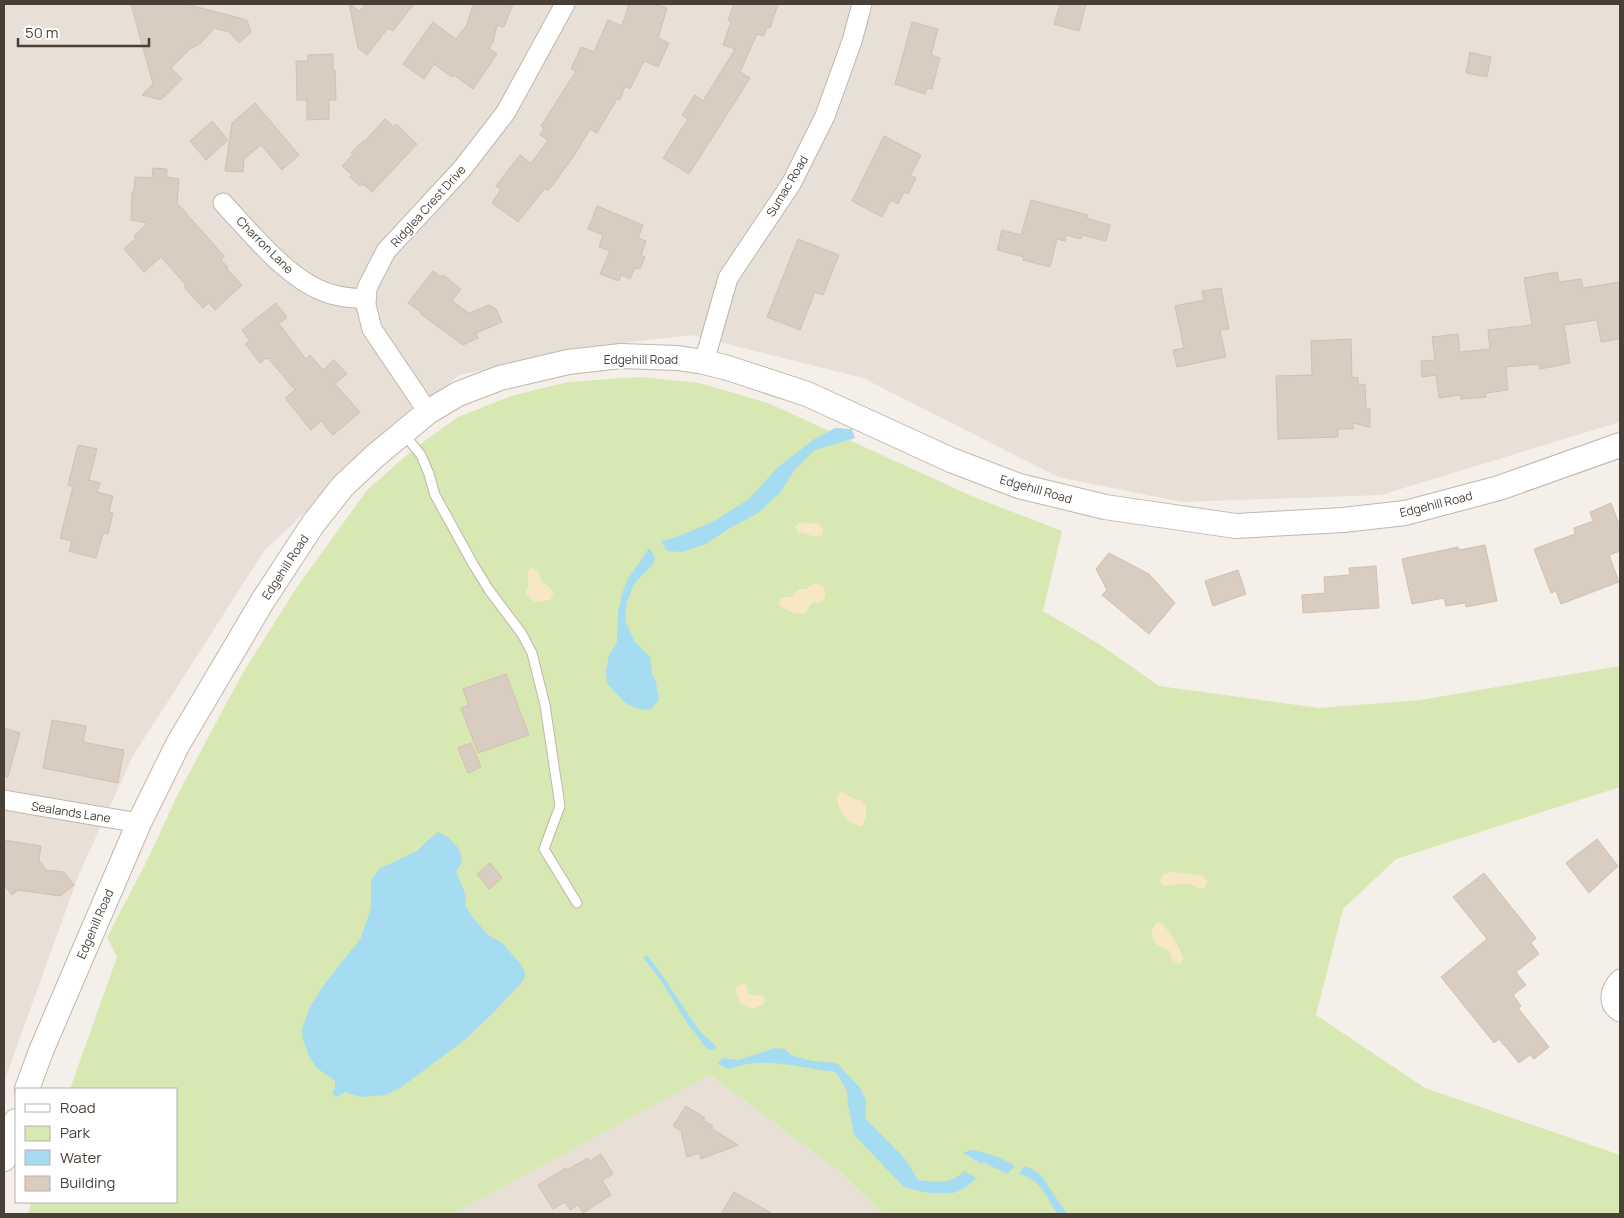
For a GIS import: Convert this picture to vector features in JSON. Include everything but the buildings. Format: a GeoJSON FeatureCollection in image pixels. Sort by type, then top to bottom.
{"type":"FeatureCollection","features":[{"type":"Feature","properties":{"kind":"street","name":"Ridglea Crest Drive"},"geometry":{"type":"LineString","coordinates":[[428,412],[372,329],[366,305],[367,288],[386,251],[462,169],[506,112],[565,4]]}},
{"type":"Feature","properties":{"kind":"street","name":"Sumac Road"},"geometry":{"type":"LineString","coordinates":[[704,362],[728,278],[791,184],[825,116],[852,40],[862,4]]}},
{"type":"Feature","properties":{"kind":"street","name":"Charron Lane"},"geometry":{"type":"LineString","coordinates":[[223,203],[285,268],[304,282],[334,295],[366,300]]}},
{"type":"Feature","properties":{"kind":"street","name":"Edgehill Road"},"geometry":{"type":"LineString","coordinates":[[27,1088],[41,1051],[139,823],[178,744],[262,602],[313,524],[343,486],[428,412],[458,394],[500,378],[568,362],[621,356],[678,358],[704,362],[807,394],[951,460],[1018,486],[1105,507],[1236,526],[1342,520],[1405,513],[1499,488],[1620,444]]}},
{"type":"Feature","properties":{"kind":"street","name":"Sealands Lane"},"geometry":{"type":"LineString","coordinates":[[4,800],[139,823]]}},
{"type":"Feature","properties":{"kind":"street"},"geometry":{"type":"LineString","coordinates":[[1620,979],[1613,986],[1611,998],[1613,1006],[1620,1012]]}},
{"type":"Feature","properties":{"kind":"street"},"geometry":{"type":"LineString","coordinates":[[4,1159],[10,1130]]}},
{"type":"Feature","properties":{"kind":"lane"},"geometry":{"type":"LineString","coordinates":[[403,433],[421,455],[435,495],[489,590],[522,634],[532,653],[545,704],[560,806],[544,849],[577,903]]}},
{"type":"Feature","properties":{"kind":"shaded area"},"geometry":{"type":"Polygon","coordinates":[[[4,4],[1620,4],[1620,422],[1381,495],[1182,502],[1058,477],[863,378],[691,335],[597,346],[459,375],[373,448],[264,551],[133,756],[79,874],[4,1082],[4,4]]]}},
{"type":"Feature","properties":{"kind":"shaded area"},"geometry":{"type":"Polygon","coordinates":[[[710,1075],[846,1177],[884,1214],[453,1214],[710,1075]]]}},
{"type":"Feature","properties":{"kind":"green space"},"geometry":{"type":"Polygon","coordinates":[[[639,377],[699,383],[768,403],[976,498],[1062,531],[1043,611],[1099,644],[1159,686],[1319,708],[1420,700],[1620,666],[1620,787],[1396,859],[1343,909],[1316,1015],[1425,1088],[1620,1155],[1620,1214],[884,1214],[846,1177],[710,1075],[453,1214],[28,1214],[31,1203],[178,1203],[178,1088],[70,1088],[117,957],[107,937],[144,867],[179,792],[241,676],[297,587],[368,489],[415,448],[458,417],[511,396],[568,382],[639,377]]]}},
{"type":"Feature","properties":{"kind":"sand"},"geometry":{"type":"Polygon","coordinates":[[[800,522],[819,524],[823,529],[823,534],[817,537],[798,532],[795,527],[800,522]]]}},
{"type":"Feature","properties":{"kind":"sand"},"geometry":{"type":"Polygon","coordinates":[[[533,568],[538,572],[542,582],[553,590],[550,600],[536,602],[525,593],[529,584],[527,574],[533,568]]]}},
{"type":"Feature","properties":{"kind":"sand"},"geometry":{"type":"Polygon","coordinates":[[[814,583],[823,587],[825,596],[822,602],[810,604],[805,613],[791,612],[779,605],[780,599],[791,597],[799,589],[806,589],[814,583]]]}},
{"type":"Feature","properties":{"kind":"sand"},"geometry":{"type":"Polygon","coordinates":[[[841,792],[860,800],[865,805],[866,816],[862,826],[852,823],[842,812],[837,797],[841,792]]]}},
{"type":"Feature","properties":{"kind":"sand"},"geometry":{"type":"Polygon","coordinates":[[[1173,872],[1203,876],[1207,881],[1206,885],[1202,888],[1188,884],[1163,885],[1160,881],[1163,875],[1173,872]]]}},
{"type":"Feature","properties":{"kind":"sand"},"geometry":{"type":"Polygon","coordinates":[[[1157,922],[1165,927],[1176,943],[1183,958],[1180,964],[1173,963],[1169,950],[1158,945],[1153,939],[1152,932],[1157,922]]]}},
{"type":"Feature","properties":{"kind":"sand"},"geometry":{"type":"Polygon","coordinates":[[[747,985],[748,993],[751,995],[762,996],[765,1000],[763,1005],[752,1009],[741,1003],[735,991],[737,986],[747,985]]]}},
{"type":"Feature","properties":{"kind":"water"},"geometry":{"type":"Polygon","coordinates":[[[835,428],[852,429],[855,438],[815,450],[795,469],[780,493],[758,513],[728,529],[706,544],[682,552],[667,551],[661,541],[677,537],[714,521],[749,499],[777,468],[813,440],[835,428]]]}},
{"type":"Feature","properties":{"kind":"water"},"geometry":{"type":"Polygon","coordinates":[[[649,548],[655,557],[653,564],[634,584],[627,602],[625,621],[635,642],[650,657],[652,674],[656,682],[659,699],[651,709],[641,710],[623,701],[607,683],[606,671],[609,655],[617,642],[618,611],[623,591],[628,579],[649,548]]]}},
{"type":"Feature","properties":{"kind":"water"},"geometry":{"type":"Polygon","coordinates":[[[438,832],[454,843],[461,854],[462,860],[456,871],[466,896],[465,905],[487,934],[502,943],[520,963],[525,972],[524,980],[466,1039],[400,1088],[385,1095],[360,1097],[345,1092],[337,1097],[332,1094],[335,1088],[335,1081],[317,1068],[310,1058],[303,1040],[302,1029],[310,1007],[323,986],[361,938],[371,908],[371,881],[379,869],[417,851],[438,832]]]}},
{"type":"Feature","properties":{"kind":"water"},"geometry":{"type":"Polygon","coordinates":[[[647,955],[700,1031],[714,1044],[715,1049],[708,1050],[688,1024],[660,979],[643,958],[647,955]]]}},
{"type":"Feature","properties":{"kind":"water"},"geometry":{"type":"Polygon","coordinates":[[[775,1048],[785,1049],[791,1055],[812,1061],[837,1063],[860,1088],[866,1100],[865,1118],[906,1160],[918,1180],[949,1181],[964,1171],[977,1178],[965,1188],[953,1193],[928,1193],[904,1187],[854,1135],[847,1091],[836,1072],[785,1064],[764,1063],[751,1063],[728,1069],[717,1063],[723,1058],[739,1060],[775,1048]]]}},
{"type":"Feature","properties":{"kind":"water"},"geometry":{"type":"Polygon","coordinates":[[[970,1150],[993,1155],[1015,1166],[1007,1174],[983,1162],[982,1164],[963,1153],[970,1150]]]}},
{"type":"Feature","properties":{"kind":"water"},"geometry":{"type":"Polygon","coordinates":[[[1024,1166],[1041,1175],[1067,1214],[1058,1214],[1038,1185],[1019,1174],[1024,1166]]]}}]}
